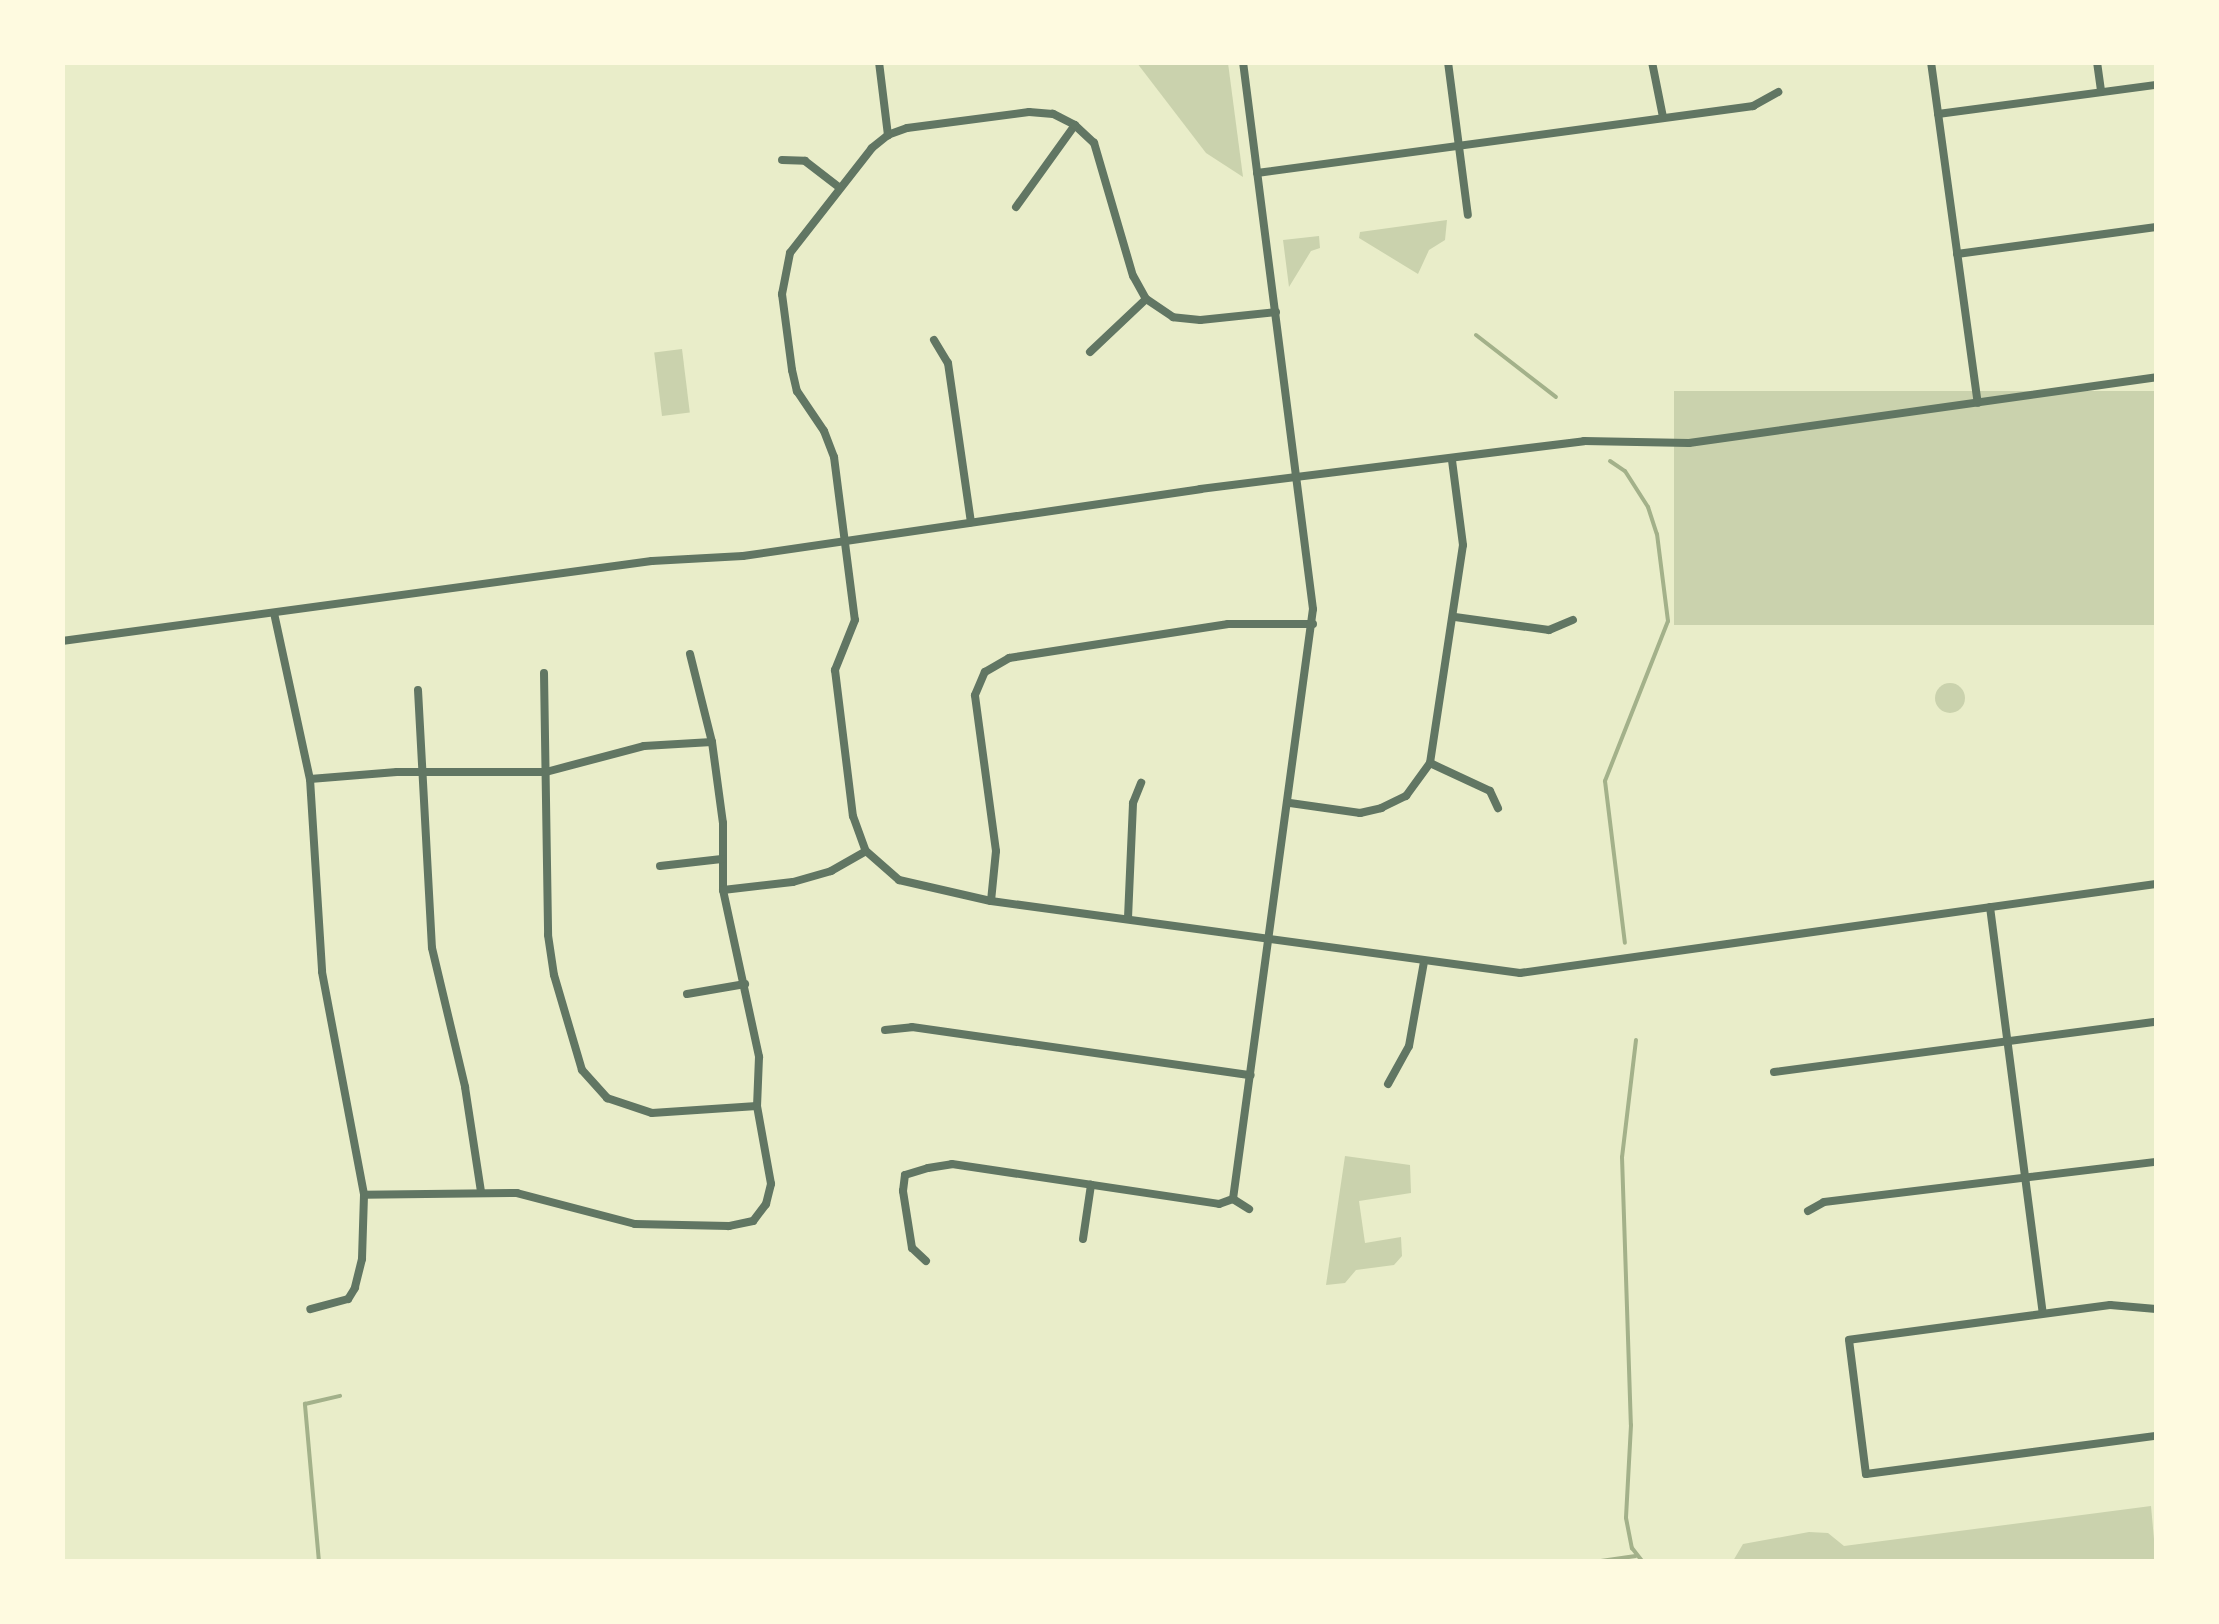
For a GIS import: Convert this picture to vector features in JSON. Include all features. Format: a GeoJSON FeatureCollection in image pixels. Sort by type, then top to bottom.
{"type":"FeatureCollection","features":[{"type":"Feature","properties":{"kind":"street"},"geometry":{"type":"LineString","coordinates":[[879,62],[888,135]]}},
{"type":"Feature","properties":{"kind":"street"},"geometry":{"type":"LineString","coordinates":[[1234,1199],[1312,624],[1298,479],[1243,62]]}},
{"type":"Feature","properties":{"kind":"street"},"geometry":{"type":"LineString","coordinates":[[1448,62],[1468,215]]}},
{"type":"Feature","properties":{"kind":"street"},"geometry":{"type":"LineString","coordinates":[[1652,62],[1662,117]]}},
{"type":"Feature","properties":{"kind":"street"},"geometry":{"type":"LineString","coordinates":[[1931,62],[1978,402]]}},
{"type":"Feature","properties":{"kind":"street"},"geometry":{"type":"LineString","coordinates":[[2097,62],[2101,92]]}},
{"type":"Feature","properties":{"kind":"street"},"geometry":{"type":"LineString","coordinates":[[1938,114],[2156,84]]}},
{"type":"Feature","properties":{"kind":"street"},"geometry":{"type":"LineString","coordinates":[[1257,173],[1753,106],[1778,92]]}},
{"type":"Feature","properties":{"kind":"street"},"geometry":{"type":"LineString","coordinates":[[1276,312],[1200,320],[1173,317],[1146,300],[1134,276],[1094,143],[1075,125],[1052,114],[1028,112],[907,128],[888,135],[840,188],[790,253],[782,294],[798,391],[824,431],[834,456],[855,620],[838,658],[835,685],[852,816],[866,851],[899,880],[991,901],[1499,972],[1539,971],[2156,884]]}},
{"type":"Feature","properties":{"kind":"street"},"geometry":{"type":"LineString","coordinates":[[1016,206],[1075,125]]}},
{"type":"Feature","properties":{"kind":"street"},"geometry":{"type":"LineString","coordinates":[[782,160],[805,162],[840,188]]}},
{"type":"Feature","properties":{"kind":"street"},"geometry":{"type":"LineString","coordinates":[[1958,254],[2156,227]]}},
{"type":"Feature","properties":{"kind":"street"},"geometry":{"type":"LineString","coordinates":[[1090,352],[1146,300]]}},
{"type":"Feature","properties":{"kind":"street"},"geometry":{"type":"LineString","coordinates":[[934,340],[948,364],[971,522]]}},
{"type":"Feature","properties":{"kind":"street"},"geometry":{"type":"LineString","coordinates":[[62,641],[652,561],[743,556],[1584,441],[1688,443],[2156,377]]}},
{"type":"Feature","properties":{"kind":"street"},"geometry":{"type":"LineString","coordinates":[[1290,803],[1360,812],[1381,808],[1406,796],[1430,763],[1463,545],[1452,460]]}},
{"type":"Feature","properties":{"kind":"street"},"geometry":{"type":"LineString","coordinates":[[274,613],[310,779],[322,972],[364,1194],[361,1274],[355,1288],[348,1299],[310,1308]]}},
{"type":"Feature","properties":{"kind":"street"},"geometry":{"type":"LineString","coordinates":[[1455,617],[1548,630],[1573,620]]}},
{"type":"Feature","properties":{"kind":"street"},"geometry":{"type":"LineString","coordinates":[[991,901],[996,851],[974,695],[985,672],[1008,658],[1228,624],[1312,624]]}},
{"type":"Feature","properties":{"kind":"street"},"geometry":{"type":"LineString","coordinates":[[364,1194],[437,1196],[481,1191],[546,1198],[636,1224],[730,1226],[753,1221],[766,1204],[771,1184],[756,1106],[759,1058],[723,890],[720,786],[690,654]]}},
{"type":"Feature","properties":{"kind":"street"},"geometry":{"type":"LineString","coordinates":[[544,673],[548,935],[554,975],[582,1070],[607,1098],[652,1113],[756,1106]]}},
{"type":"Feature","properties":{"kind":"street"},"geometry":{"type":"LineString","coordinates":[[418,690],[432,948],[465,1087],[481,1191]]}},
{"type":"Feature","properties":{"kind":"street"},"geometry":{"type":"LineString","coordinates":[[310,779],[425,772],[546,772],[644,746],[712,742]]}},
{"type":"Feature","properties":{"kind":"street"},"geometry":{"type":"LineString","coordinates":[[1430,763],[1490,791],[1498,808]]}},
{"type":"Feature","properties":{"kind":"street"},"geometry":{"type":"LineString","coordinates":[[1128,918],[1133,804],[1142,784]]}},
{"type":"Feature","properties":{"kind":"street"},"geometry":{"type":"LineString","coordinates":[[723,890],[812,876],[866,851]]}},
{"type":"Feature","properties":{"kind":"street"},"geometry":{"type":"LineString","coordinates":[[660,866],[722,859]]}},
{"type":"Feature","properties":{"kind":"street"},"geometry":{"type":"LineString","coordinates":[[1990,908],[2043,1313]]}},
{"type":"Feature","properties":{"kind":"street"},"geometry":{"type":"LineString","coordinates":[[1388,1084],[1409,1046],[1424,962]]}},
{"type":"Feature","properties":{"kind":"street"},"geometry":{"type":"LineString","coordinates":[[688,994],[745,984]]}},
{"type":"Feature","properties":{"kind":"street"},"geometry":{"type":"LineString","coordinates":[[1774,1072],[2156,1022]]}},
{"type":"Feature","properties":{"kind":"street"},"geometry":{"type":"LineString","coordinates":[[885,1030],[912,1027],[1251,1075]]}},
{"type":"Feature","properties":{"kind":"street"},"geometry":{"type":"LineString","coordinates":[[1808,1211],[1824,1202],[2156,1162]]}},
{"type":"Feature","properties":{"kind":"street"},"geometry":{"type":"LineString","coordinates":[[926,1261],[912,1248],[904,1175],[952,1164],[1219,1204],[1234,1199]]}},
{"type":"Feature","properties":{"kind":"street"},"geometry":{"type":"LineString","coordinates":[[1083,1239],[1091,1186]]}},
{"type":"Feature","properties":{"kind":"street"},"geometry":{"type":"LineString","coordinates":[[1234,1199],[1248,1209]]}},
{"type":"Feature","properties":{"kind":"street"},"geometry":{"type":"LineString","coordinates":[[2156,1309],[2110,1305],[1848,1340],[1866,1474],[2156,1436]]}},
{"type":"Feature","properties":{"kind":"green space"},"geometry":{"type":"Polygon","coordinates":[[[1137,63],[1228,63],[1243,177],[1206,153],[1137,63]]]}},
{"type":"Feature","properties":{"kind":"green space"},"geometry":{"type":"Polygon","coordinates":[[[1447,220],[1445,240],[1429,250],[1418,274],[1359,238],[1360,232],[1447,220]]]}},
{"type":"Feature","properties":{"kind":"green space"},"geometry":{"type":"Polygon","coordinates":[[[1319,236],[1320,248],[1311,251],[1289,287],[1283,240],[1319,236]]]}},
{"type":"Feature","properties":{"kind":"green space"},"geometry":{"type":"Polygon","coordinates":[[[682,349],[690,413],[662,416],[654,352],[682,349]]]}},
{"type":"Feature","properties":{"kind":"green space"},"geometry":{"type":"Polygon","coordinates":[[[1674,391],[2156,391],[2156,625],[1674,625],[1674,391]]]}},
{"type":"Feature","properties":{"kind":"green space"},"geometry":{"type":"Polygon","coordinates":[[[1950,683],[1964,692],[1965,698],[1956,712],[1950,713],[1936,704],[1935,698],[1944,684],[1950,683]]]}},
{"type":"Feature","properties":{"kind":"green space"},"geometry":{"type":"Polygon","coordinates":[[[1345,1156],[1410,1165],[1411,1193],[1359,1201],[1365,1243],[1401,1237],[1402,1256],[1394,1265],[1356,1270],[1345,1283],[1326,1285],[1345,1156]]]}},
{"type":"Feature","properties":{"kind":"green space"},"geometry":{"type":"Polygon","coordinates":[[[2151,1506],[2156,1561],[1733,1561],[1743,1544],[1809,1532],[1828,1533],[1844,1546],[2151,1506]]]}},
{"type":"Feature","properties":{"kind":"waterway"},"geometry":{"type":"LineString","coordinates":[[1476,335],[1556,397]]}},
{"type":"Feature","properties":{"kind":"waterway"},"geometry":{"type":"LineString","coordinates":[[1610,461],[1625,471],[1648,507],[1657,534],[1668,621],[1605,781],[1625,943]]}},
{"type":"Feature","properties":{"kind":"waterway"},"geometry":{"type":"LineString","coordinates":[[1636,1040],[1622,1157],[1631,1425],[1626,1518],[1632,1548],[1643,1562]]}},
{"type":"Feature","properties":{"kind":"waterway"},"geometry":{"type":"LineString","coordinates":[[319,1562],[305,1404],[340,1396]]}},
{"type":"Feature","properties":{"kind":"waterway"},"geometry":{"type":"LineString","coordinates":[[1594,1562],[1636,1556]]}}]}
